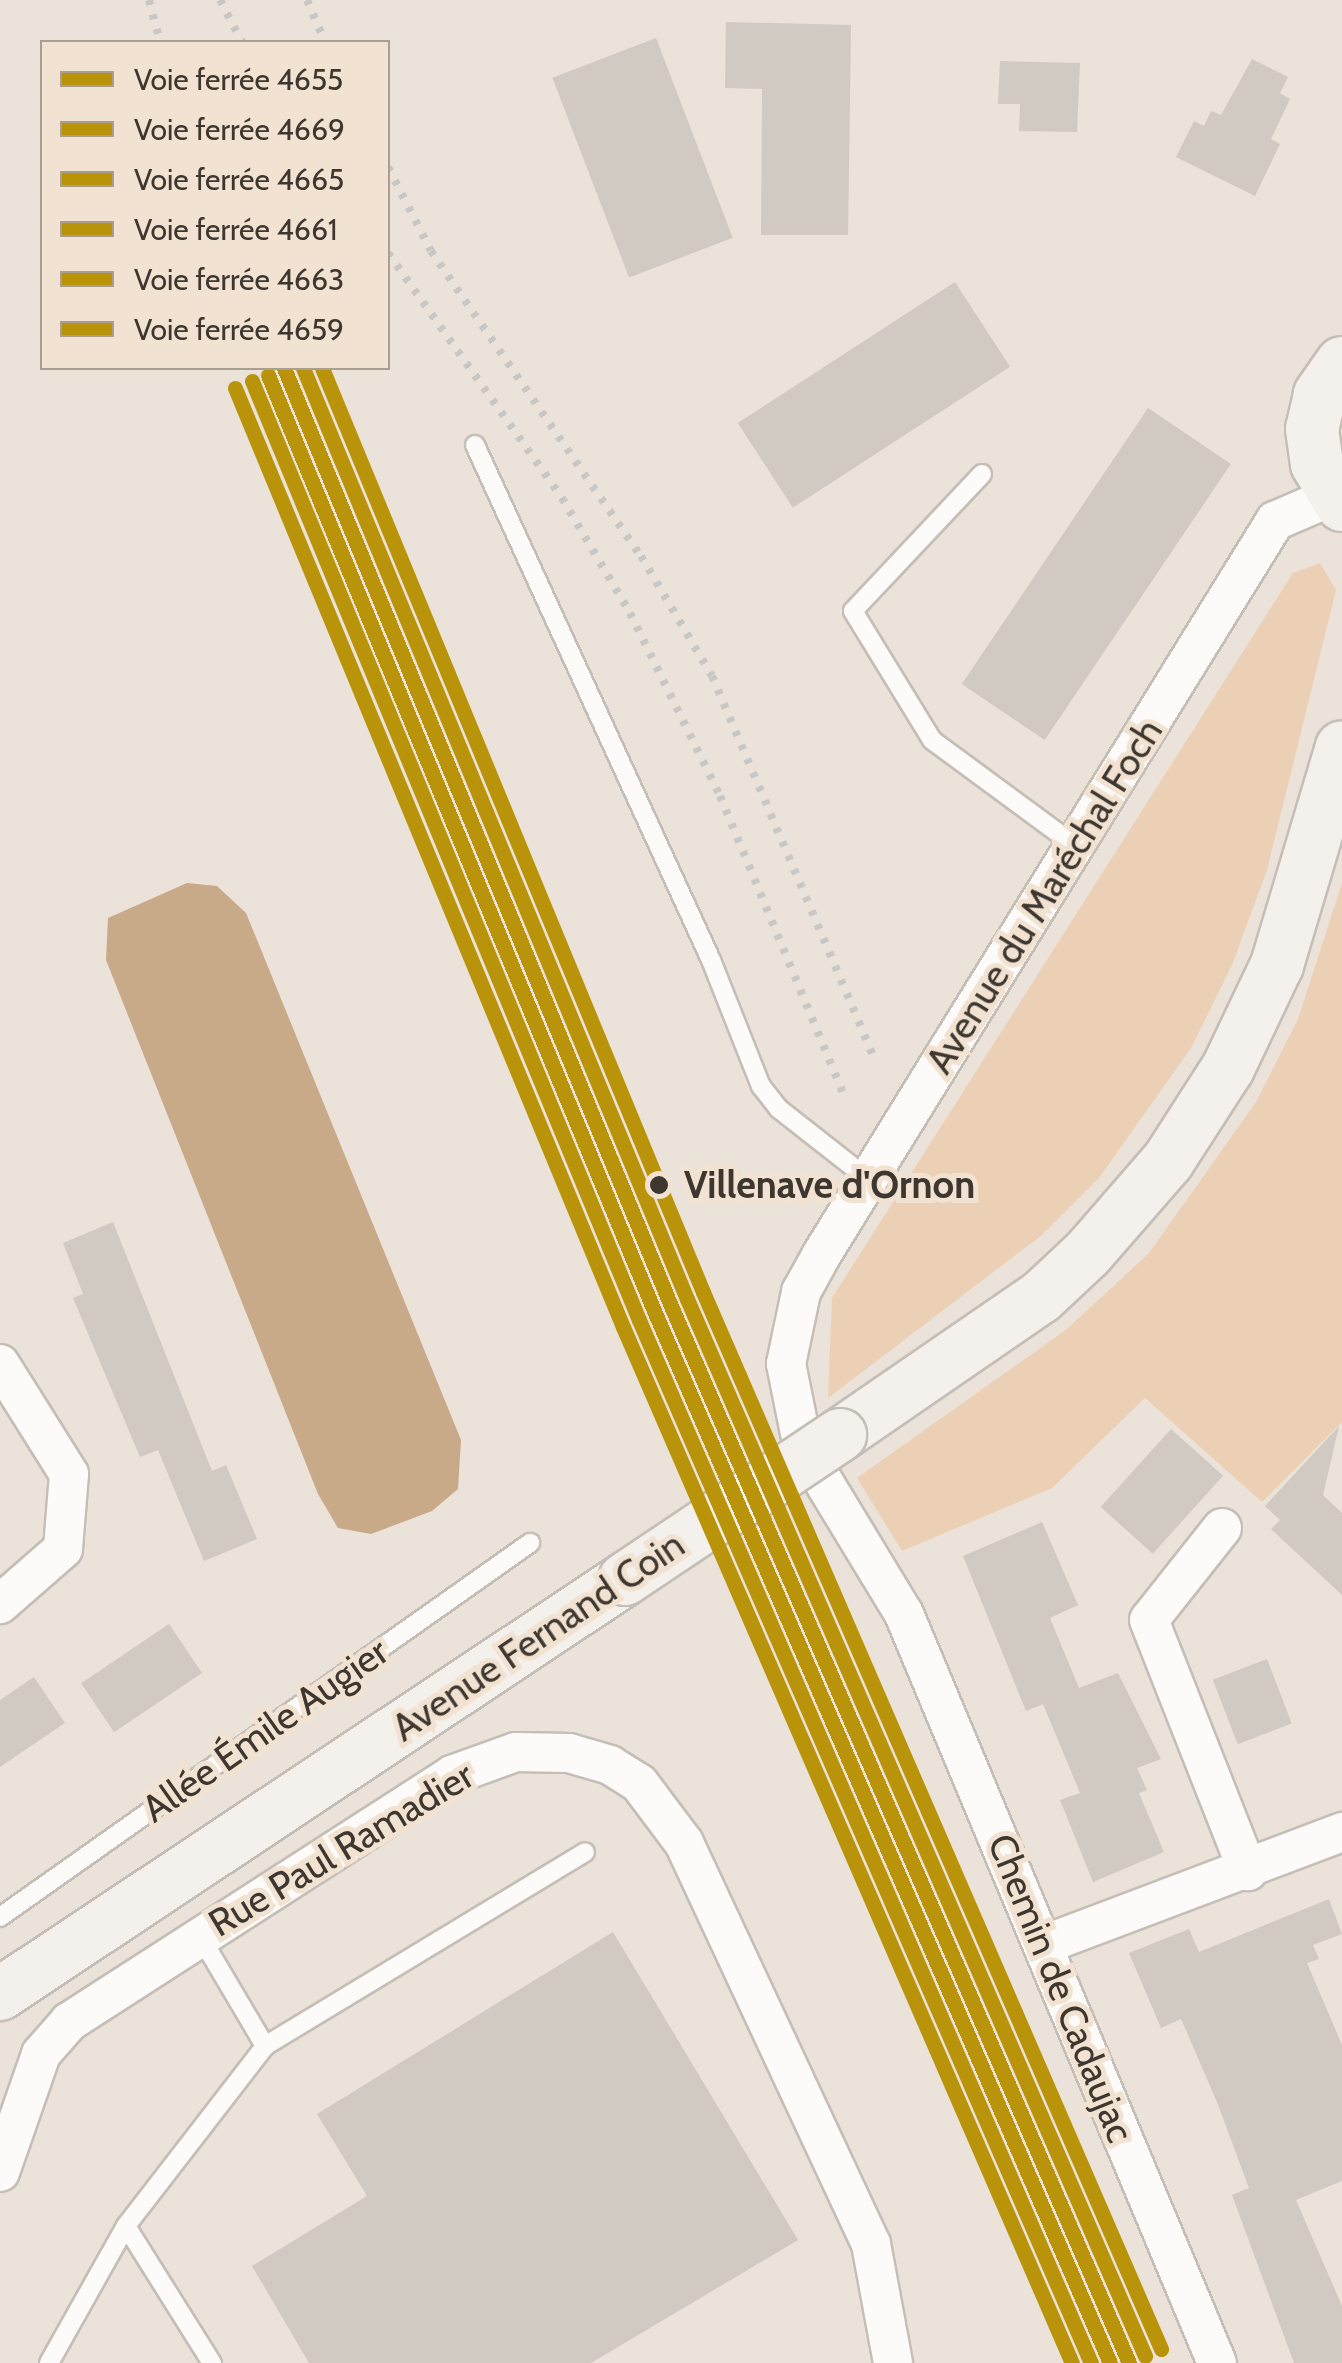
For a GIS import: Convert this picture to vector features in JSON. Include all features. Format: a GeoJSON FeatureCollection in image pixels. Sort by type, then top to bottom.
{"type":"FeatureCollection","features":[{"type":"Feature","properties":{"kind":"main road"},"geometry":{"type":"LineString","coordinates":[[1337,500],[1316,464],[1312,430],[1320,395],[1342,363]]}},
{"type":"Feature","properties":{"kind":"main road","name":"Avenue Fernand Coin"},"geometry":{"type":"LineString","coordinates":[[0,1994],[840,1435],[1041,1296],[1088,1254],[1168,1161],[1228,1068],[1277,965],[1342,747]]}},
{"type":"Feature","properties":{"kind":"street","name":"Avenue du Maréchal Foch"},"geometry":{"type":"LineString","coordinates":[[789,1329],[801,1292],[867,1178],[1274,521],[1337,500]]}},
{"type":"Feature","properties":{"kind":"street","name":"Chemin de Cadaujac"},"geometry":{"type":"LineString","coordinates":[[789,1329],[786,1364],[803,1448],[904,1614],[1217,2363]]}},
{"type":"Feature","properties":{"kind":"street"},"geometry":{"type":"LineString","coordinates":[[0,1364],[69,1474],[63,1549],[0,1604]]}},
{"type":"Feature","properties":{"kind":"street"},"geometry":{"type":"LineString","coordinates":[[1222,1528],[1149,1620],[1248,1870]]}},
{"type":"Feature","properties":{"kind":"street","name":"Rue Paul Ramadier"},"geometry":{"type":"LineString","coordinates":[[0,2172],[47,2044],[69,2022],[474,1764],[552,1750],[625,1772],[674,1825],[788,2060],[878,2262],[893,2363]]}},
{"type":"Feature","properties":{"kind":"street"},"geometry":{"type":"LineString","coordinates":[[1043,1944],[1342,1832]]}},
{"type":"Feature","properties":{"kind":"lane"},"geometry":{"type":"LineString","coordinates":[[474,444],[711,960],[761,1086],[779,1109],[867,1178]]}},
{"type":"Feature","properties":{"kind":"lane"},"geometry":{"type":"LineString","coordinates":[[982,474],[853,611],[932,740],[1076,846]]}},
{"type":"Feature","properties":{"kind":"lane","name":"Allée Émile Augier"},"geometry":{"type":"LineString","coordinates":[[0,1917],[530,1543]]}},
{"type":"Feature","properties":{"kind":"lane"},"geometry":{"type":"LineString","coordinates":[[49,2363],[126,2226],[265,2046],[585,1852]]}},
{"type":"Feature","properties":{"kind":"lane"},"geometry":{"type":"LineString","coordinates":[[200,1936],[265,2046]]}},
{"type":"Feature","properties":{"kind":"lane"},"geometry":{"type":"LineString","coordinates":[[126,2226],[212,2363]]}},
{"type":"Feature","properties":{"kind":"shaded area"},"geometry":{"type":"Polygon","coordinates":[[[1320,563],[1336,590],[1267,870],[1232,965],[1191,1048],[1099,1178],[1042,1235],[828,1398],[832,1298],[1293,573],[1320,563]]]}},
{"type":"Feature","properties":{"kind":"shaded area"},"geometry":{"type":"Polygon","coordinates":[[[187,883],[217,886],[246,913],[461,1440],[458,1489],[432,1511],[371,1534],[338,1528],[318,1494],[106,960],[108,918],[187,883]]]}},
{"type":"Feature","properties":{"kind":"shaded area"},"geometry":{"type":"Polygon","coordinates":[[[1342,883],[1342,1422],[1262,1502],[1145,1398],[1052,1488],[902,1551],[857,1478],[1067,1329],[1149,1253],[1256,1102],[1298,1019],[1342,883]]]}},
{"type":"Feature","properties":{"kind":"building"},"geometry":{"type":"Polygon","coordinates":[[[726,22],[851,25],[848,235],[761,235],[762,89],[725,88],[726,22]]]}},
{"type":"Feature","properties":{"kind":"building"},"geometry":{"type":"Polygon","coordinates":[[[656,38],[733,238],[629,278],[552,78],[656,38]]]}},
{"type":"Feature","properties":{"kind":"building"},"geometry":{"type":"Polygon","coordinates":[[[1252,59],[1288,77],[1280,93],[1290,99],[1271,139],[1280,144],[1255,196],[1176,157],[1194,121],[1204,126],[1211,111],[1221,115],[1252,59]]]}},
{"type":"Feature","properties":{"kind":"building"},"geometry":{"type":"Polygon","coordinates":[[[1000,61],[1080,63],[1077,132],[1019,131],[1020,104],[998,104],[1000,61]]]}},
{"type":"Feature","properties":{"kind":"building"},"geometry":{"type":"Polygon","coordinates":[[[955,282],[1010,367],[793,508],[738,423],[955,282]]]}},
{"type":"Feature","properties":{"kind":"building"},"geometry":{"type":"Polygon","coordinates":[[[1148,408],[1231,464],[1045,740],[962,684],[1148,408]]]}},
{"type":"Feature","properties":{"kind":"building"},"geometry":{"type":"Polygon","coordinates":[[[113,1222],[212,1471],[226,1465],[257,1539],[204,1561],[158,1450],[140,1457],[73,1298],[83,1294],[63,1243],[113,1222]]]}},
{"type":"Feature","properties":{"kind":"building"},"geometry":{"type":"Polygon","coordinates":[[[1339,1426],[1323,1495],[1342,1513],[1342,1595],[1271,1529],[1280,1520],[1265,1506],[1339,1426]]]}},
{"type":"Feature","properties":{"kind":"building"},"geometry":{"type":"Polygon","coordinates":[[[1171,1429],[1223,1476],[1153,1554],[1101,1507],[1171,1429]]]}},
{"type":"Feature","properties":{"kind":"building"},"geometry":{"type":"Polygon","coordinates":[[[1042,1522],[1078,1605],[1050,1618],[1079,1688],[1118,1673],[1161,1759],[1137,1768],[1147,1790],[1139,1793],[1164,1852],[1093,1882],[1060,1800],[1080,1793],[1043,1704],[1026,1711],[963,1556],[1042,1522]]]}},
{"type":"Feature","properties":{"kind":"building"},"geometry":{"type":"Polygon","coordinates":[[[169,1624],[202,1673],[114,1732],[81,1683],[169,1624]]]}},
{"type":"Feature","properties":{"kind":"building"},"geometry":{"type":"Polygon","coordinates":[[[1267,1659],[1292,1723],[1238,1744],[1213,1680],[1267,1659]]]}},
{"type":"Feature","properties":{"kind":"building"},"geometry":{"type":"Polygon","coordinates":[[[34,1677],[65,1723],[0,1767],[0,1700],[34,1677]]]}},
{"type":"Feature","properties":{"kind":"building"},"geometry":{"type":"Polygon","coordinates":[[[1329,1899],[1342,1934],[1313,1945],[1319,1959],[1307,1963],[1342,2045],[1342,2181],[1296,2200],[1342,2306],[1342,2363],[1294,2363],[1232,2195],[1249,2188],[1217,2102],[1181,2019],[1161,2028],[1129,1953],[1189,1929],[1199,1952],[1329,1899]]]}},
{"type":"Feature","properties":{"kind":"building"},"geometry":{"type":"Polygon","coordinates":[[[613,1932],[798,2240],[591,2363],[309,2363],[252,2266],[367,2196],[317,2114],[613,1932]]]}},
{"type":"Feature","properties":{"kind":"railway"},"geometry":{"type":"LineString","coordinates":[[149,0],[159,40]]}},
{"type":"Feature","properties":{"kind":"railway"},"geometry":{"type":"LineString","coordinates":[[220,0],[241,40]]}},
{"type":"Feature","properties":{"kind":"railway"},"geometry":{"type":"LineString","coordinates":[[307,0],[324,40]]}},
{"type":"Feature","properties":{"kind":"railway"},"geometry":{"type":"LineString","coordinates":[[390,171],[431,251],[641,556],[712,676],[873,1056]]}},
{"type":"Feature","properties":{"kind":"railway"},"geometry":{"type":"LineString","coordinates":[[390,256],[562,498],[630,613],[720,796],[844,1096]]}},
{"type":"Feature","properties":{"kind":"rail line","name":"4655"},"geometry":{"type":"LineString","coordinates":[[285,370],[671,1306],[1129,2363]]}},
{"type":"Feature","properties":{"kind":"rail line","name":"4665"},"geometry":{"type":"LineString","coordinates":[[304,370],[687,1299],[1145,2356]]}},
{"type":"Feature","properties":{"kind":"rail line","name":"4663"},"geometry":{"type":"LineString","coordinates":[[323,370],[703,1292],[1161,2349]]}},
{"type":"Feature","properties":{"kind":"rail line","name":"4669"},"geometry":{"type":"LineString","coordinates":[[268,375],[655,1313],[1110,2363]]}},
{"type":"Feature","properties":{"kind":"rail line","name":"4661"},"geometry":{"type":"LineString","coordinates":[[252,381],[639,1320],[1091,2363]]}},
{"type":"Feature","properties":{"kind":"rail line","name":"4659"},"geometry":{"type":"LineString","coordinates":[[235,388],[623,1327],[1072,2363]]}},
{"type":"Feature","properties":{"kind":"place","name":"Villenave d'Ornon"},"geometry":{"type":"Point","coordinates":[659,1185]}}]}
